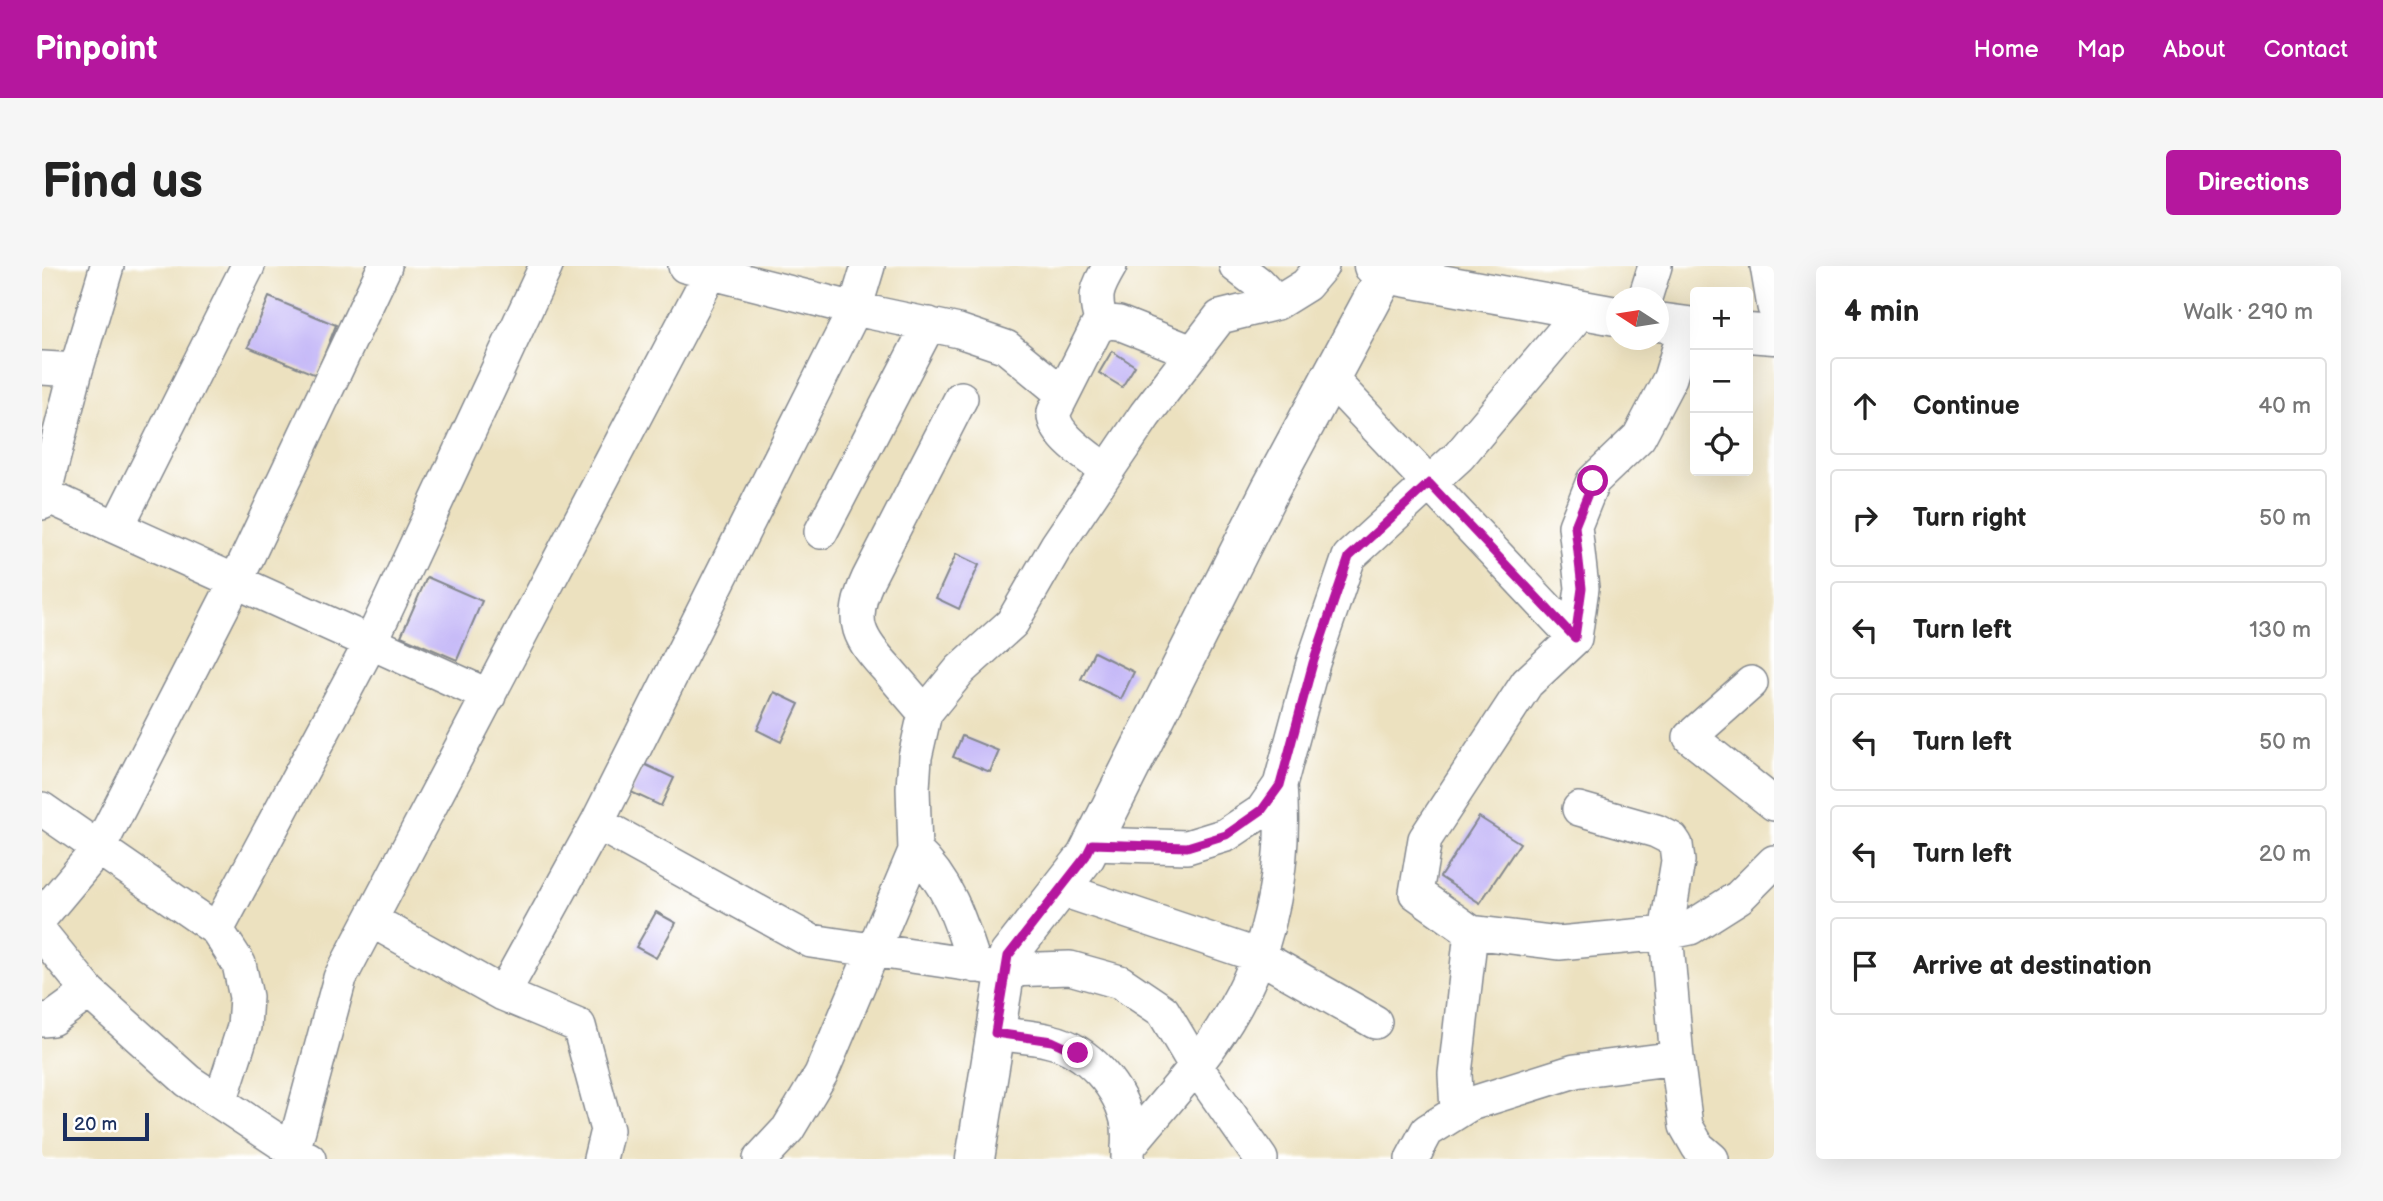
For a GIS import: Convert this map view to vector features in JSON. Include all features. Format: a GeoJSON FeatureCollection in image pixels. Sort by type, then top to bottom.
{"type":"FeatureCollection","features":[{"type":"Feature","properties":{"kind":"street"},"geometry":{"type":"LineString","coordinates":[[107,266],[76,370],[44,499],[117,527],[489,696]]}},
{"type":"Feature","properties":{"kind":"street"},"geometry":{"type":"LineString","coordinates":[[117,527],[248,266]]}},
{"type":"Feature","properties":{"kind":"street"},"geometry":{"type":"LineString","coordinates":[[42,916],[99,848],[236,581],[385,266]]}},
{"type":"Feature","properties":{"kind":"street"},"geometry":{"type":"LineString","coordinates":[[217,930],[371,642],[546,266]]}},
{"type":"Feature","properties":{"kind":"street"},"geometry":{"type":"LineString","coordinates":[[503,994],[597,823],[855,309],[868,266]]}},
{"type":"Feature","properties":{"kind":"street"},"geometry":{"type":"LineString","coordinates":[[1101,324],[1095,297],[1110,266]]}},
{"type":"Feature","properties":{"kind":"street"},"geometry":{"type":"LineString","coordinates":[[1236,266],[1257,282],[1277,303]]}},
{"type":"Feature","properties":{"kind":"street"},"geometry":{"type":"LineString","coordinates":[[760,1159],[788,1129],[821,1074],[915,851],[913,778],[925,713],[960,670],[1012,623],[1057,545],[1107,471],[1220,317],[1277,303],[1306,285],[1322,266]]}},
{"type":"Feature","properties":{"kind":"street"},"geometry":{"type":"LineString","coordinates":[[1648,287],[1655,266]]}},
{"type":"Feature","properties":{"kind":"street"},"geometry":{"type":"LineString","coordinates":[[1767,266],[1774,307]]}},
{"type":"Feature","properties":{"kind":"street"},"geometry":{"type":"LineString","coordinates":[[42,934],[89,992],[188,1081],[297,1156],[340,978],[489,696],[703,268],[855,309],[929,324],[1006,348],[1063,394]]}},
{"type":"Feature","properties":{"kind":"street"},"geometry":{"type":"LineString","coordinates":[[990,968],[1008,956],[1086,856],[1257,514],[1330,378],[1379,270],[1599,313]]}},
{"type":"Feature","properties":{"kind":"street"},"geometry":{"type":"LineString","coordinates":[[1128,1153],[1235,1008],[1259,956],[1275,896],[1280,857],[1280,785],[1313,663],[1349,557],[1459,456],[1599,313]]}},
{"type":"Feature","properties":{"kind":"street"},"geometry":{"type":"LineString","coordinates":[[1107,471],[1055,427],[1054,412],[1097,327],[1101,324],[1119,323],[1192,352]]}},
{"type":"Feature","properties":{"kind":"street"},"geometry":{"type":"LineString","coordinates":[[821,532],[929,324]]}},
{"type":"Feature","properties":{"kind":"street"},"geometry":{"type":"LineString","coordinates":[[1680,325],[1670,378],[1639,437],[1593,481],[1575,526],[1582,588],[1575,638],[1527,683],[1425,839],[1416,893],[1471,932],[1559,943],[1666,933],[1690,928],[1739,897],[1774,862]]}},
{"type":"Feature","properties":{"kind":"street"},"geometry":{"type":"LineString","coordinates":[[1753,333],[1774,335]]}},
{"type":"Feature","properties":{"kind":"street"},"geometry":{"type":"LineString","coordinates":[[42,368],[76,370]]}},
{"type":"Feature","properties":{"kind":"street"},"geometry":{"type":"LineString","coordinates":[[1330,378],[1575,638]]}},
{"type":"Feature","properties":{"kind":"street"},"geometry":{"type":"LineString","coordinates":[[925,713],[865,644],[857,613],[868,579],[961,398]]}},
{"type":"Feature","properties":{"kind":"street"},"geometry":{"type":"LineString","coordinates":[[1751,683],[1690,737],[1774,804]]}},
{"type":"Feature","properties":{"kind":"street"},"geometry":{"type":"LineString","coordinates":[[1092,844],[1187,847],[1226,835],[1262,810],[1280,785]]}},
{"type":"Feature","properties":{"kind":"street"},"geometry":{"type":"LineString","coordinates":[[42,809],[217,930],[239,964],[246,997],[244,1027],[220,1102]]}},
{"type":"Feature","properties":{"kind":"street"},"geometry":{"type":"LineString","coordinates":[[1579,809],[1656,831],[1672,839],[1676,845],[1678,861],[1666,933],[1677,1058],[1686,1126],[1698,1147],[1712,1159]]}},
{"type":"Feature","properties":{"kind":"street"},"geometry":{"type":"LineString","coordinates":[[597,823],[811,941],[990,968],[1070,968],[1120,982],[1163,1011],[1195,1065],[1261,1159]]}},
{"type":"Feature","properties":{"kind":"street"},"geometry":{"type":"LineString","coordinates":[[915,851],[929,864],[946,887],[960,921],[990,968],[995,1033],[975,1159]]}},
{"type":"Feature","properties":{"kind":"street"},"geometry":{"type":"LineString","coordinates":[[1060,889],[1259,956],[1375,1022]]}},
{"type":"Feature","properties":{"kind":"street"},"geometry":{"type":"LineString","coordinates":[[371,920],[503,994],[579,1026],[607,1130],[600,1159]]}},
{"type":"Feature","properties":{"kind":"street"},"geometry":{"type":"LineString","coordinates":[[1457,1111],[1455,1074],[1471,932]]}},
{"type":"Feature","properties":{"kind":"street"},"geometry":{"type":"LineString","coordinates":[[42,1020],[52,1019],[89,992]]}},
{"type":"Feature","properties":{"kind":"street"},"geometry":{"type":"LineString","coordinates":[[995,1033],[1052,1041],[1078,1053],[1100,1071],[1120,1102],[1128,1126],[1128,1153]]}},
{"type":"Feature","properties":{"kind":"street"},"geometry":{"type":"LineString","coordinates":[[1412,1159],[1427,1131],[1469,1104],[1575,1071],[1677,1058]]}},
{"type":"Feature","properties":{"kind":"building"},"geometry":{"type":"Polygon","coordinates":[[[269,297],[336,325],[316,375],[248,347],[269,297]]]}},
{"type":"Feature","properties":{"kind":"building"},"geometry":{"type":"Polygon","coordinates":[[[1112,351],[1135,366],[1122,387],[1099,373],[1112,351]]]}},
{"type":"Feature","properties":{"kind":"building"},"geometry":{"type":"Polygon","coordinates":[[[956,554],[979,565],[959,609],[936,598],[956,554]]]}},
{"type":"Feature","properties":{"kind":"building"},"geometry":{"type":"Polygon","coordinates":[[[427,577],[482,601],[457,660],[401,636],[427,577]]]}},
{"type":"Feature","properties":{"kind":"building"},"geometry":{"type":"Polygon","coordinates":[[[1094,652],[1134,672],[1121,699],[1081,679],[1094,652]]]}},
{"type":"Feature","properties":{"kind":"building"},"geometry":{"type":"Polygon","coordinates":[[[774,692],[799,704],[781,742],[757,730],[774,692]]]}},
{"type":"Feature","properties":{"kind":"building"},"geometry":{"type":"Polygon","coordinates":[[[962,736],[999,751],[990,772],[953,757],[962,736]]]}},
{"type":"Feature","properties":{"kind":"building"},"geometry":{"type":"Polygon","coordinates":[[[644,764],[674,778],[661,806],[631,792],[644,764]]]}},
{"type":"Feature","properties":{"kind":"building"},"geometry":{"type":"Polygon","coordinates":[[[1479,817],[1520,843],[1480,903],[1440,877],[1479,817]]]}},
{"type":"Feature","properties":{"kind":"building"},"geometry":{"type":"Polygon","coordinates":[[[656,912],[676,923],[656,958],[636,947],[656,912]]]}},
{"type":"Feature","properties":{"kind":"route"},"geometry":{"type":"LineString","coordinates":[[1078,1053],[1052,1041],[995,1033],[1008,956],[1086,856],[1092,844],[1187,847],[1226,835],[1262,810],[1280,785],[1313,663],[1349,557],[1429,483],[1575,638],[1582,588],[1575,526],[1593,481]]}}]}
